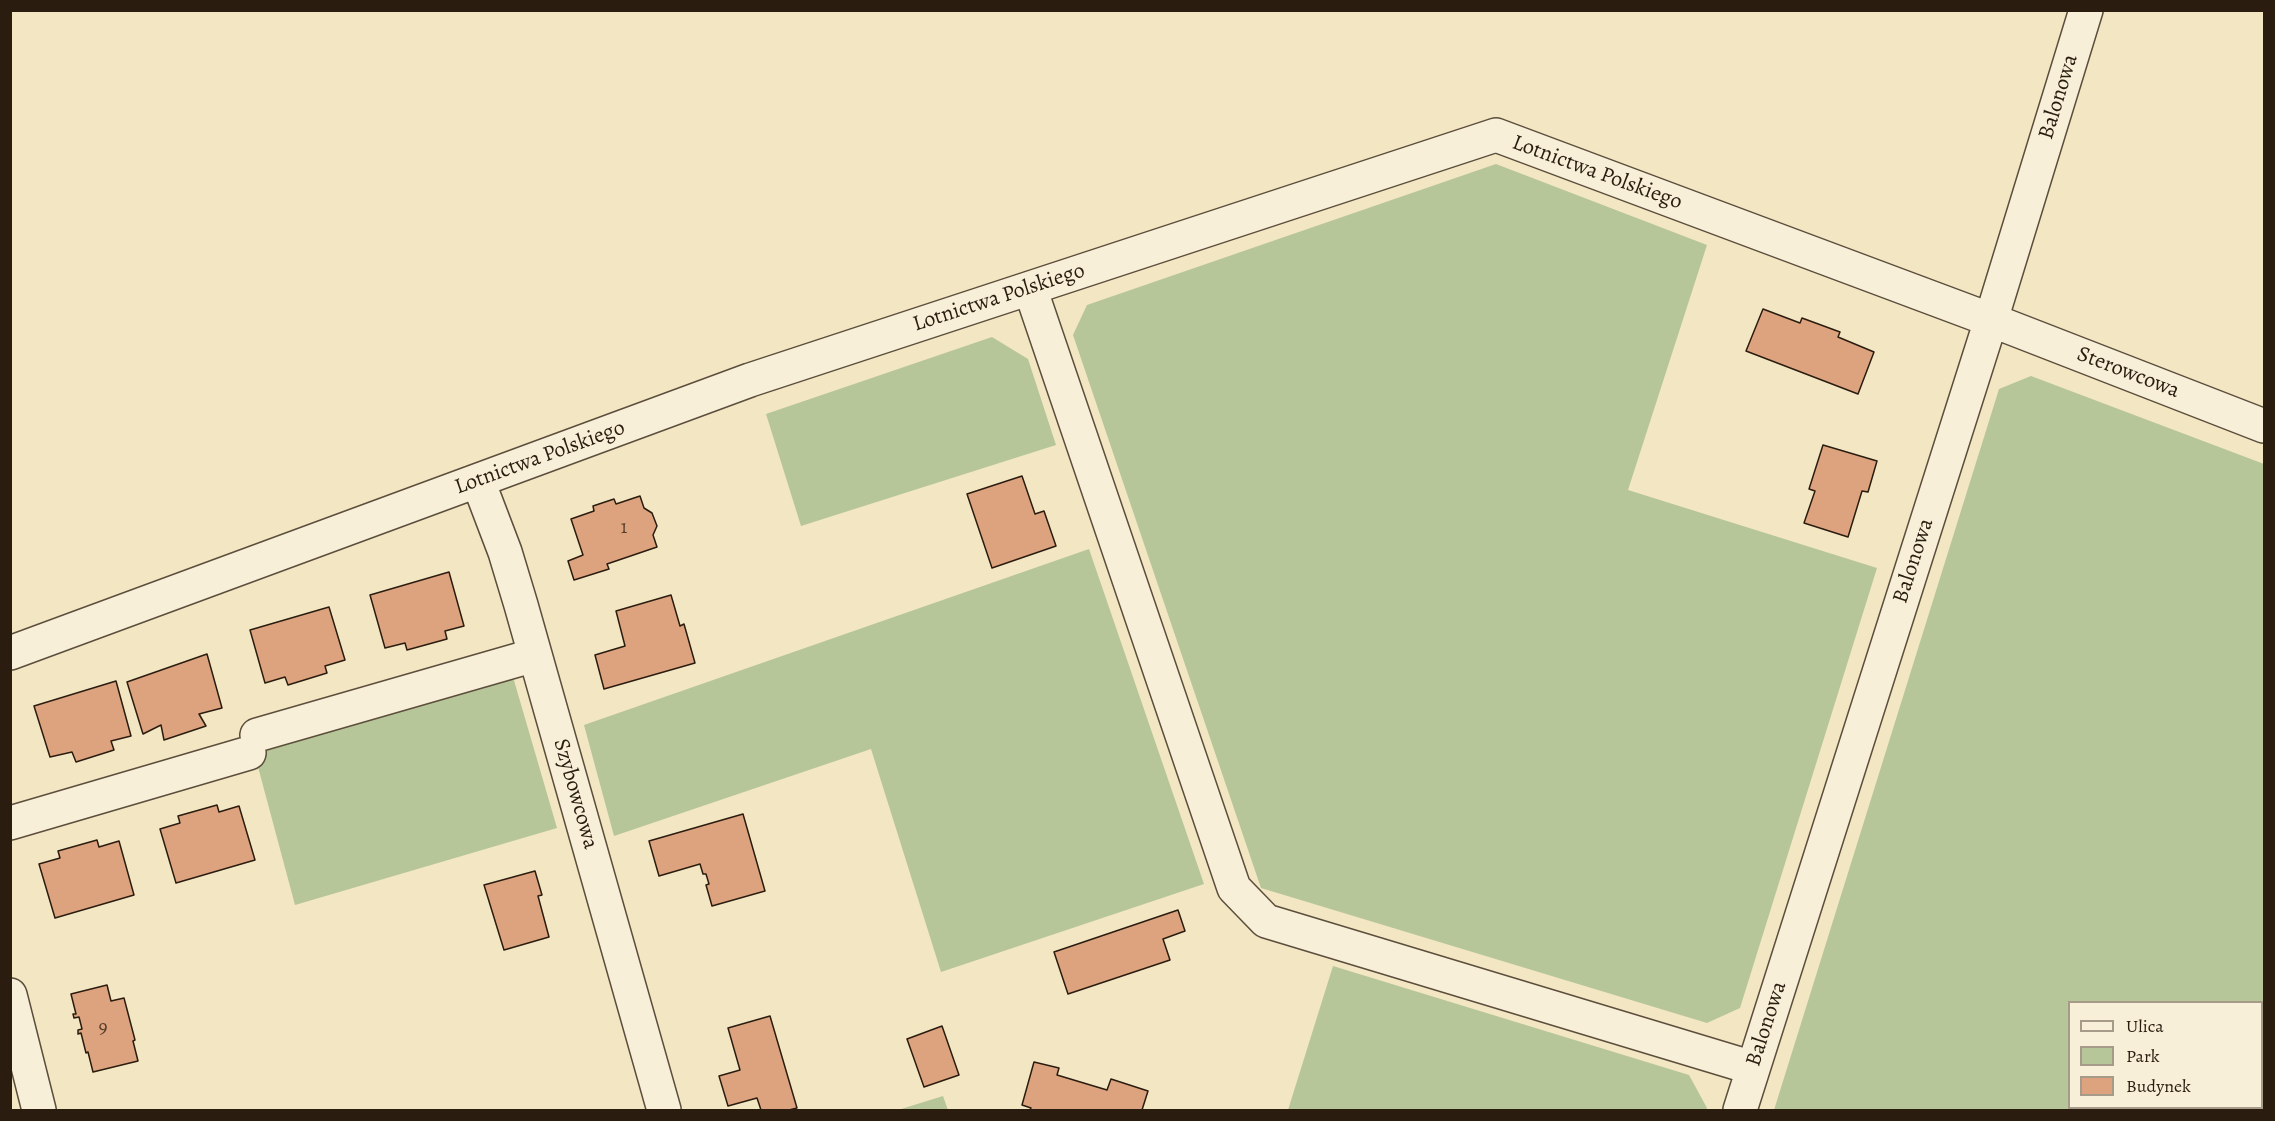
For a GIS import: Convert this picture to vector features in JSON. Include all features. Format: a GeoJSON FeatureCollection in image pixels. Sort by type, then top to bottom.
{"type":"FeatureCollection","features":[{"type":"Feature","properties":{"kind":"street","name":"Balonowa"},"geometry":{"type":"LineString","coordinates":[[1740,1110],[1991,320],[2086,10]]}},
{"type":"Feature","properties":{"kind":"street","name":"Lotnictwa Polskiego"},"geometry":{"type":"LineString","coordinates":[[10,653],[750,380],[1496,135],[1991,320]]}},
{"type":"Feature","properties":{"kind":"street"},"geometry":{"type":"LineString","coordinates":[[1030,288],[1234,888],[1266,921],[1753,1068]]}},
{"type":"Feature","properties":{"kind":"street","name":"Sterowcowa"},"geometry":{"type":"LineString","coordinates":[[1991,320],[2265,426]]}},
{"type":"Feature","properties":{"kind":"street","name":"Szybowcowa"},"geometry":{"type":"LineString","coordinates":[[478,481],[505,552],[664,1110]]}},
{"type":"Feature","properties":{"kind":"street"},"geometry":{"type":"LineString","coordinates":[[10,823],[535,655]]}},
{"type":"Feature","properties":{"kind":"street"},"geometry":{"type":"LineString","coordinates":[[10,995],[39,1110]]}},
{"type":"Feature","properties":{"kind":"green space"},"geometry":{"type":"Polygon","coordinates":[[[1496,164],[1707,245],[1628,490],[1877,568],[1740,1008],[1707,1023],[1261,888],[1073,335],[1087,305],[1496,164]]]}},
{"type":"Feature","properties":{"kind":"green space"},"geometry":{"type":"Polygon","coordinates":[[[992,337],[1028,359],[1056,445],[801,526],[766,414],[992,337]]]}},
{"type":"Feature","properties":{"kind":"green space"},"geometry":{"type":"Polygon","coordinates":[[[2031,376],[2264,464],[2264,1110],[1774,1110],[1999,389],[2031,376]]]}},
{"type":"Feature","properties":{"kind":"green space"},"geometry":{"type":"Polygon","coordinates":[[[1089,549],[1204,884],[941,972],[871,749],[614,836],[584,725],[1089,549]]]}},
{"type":"Feature","properties":{"kind":"green space"},"geometry":{"type":"Polygon","coordinates":[[[513,677],[557,828],[295,905],[254,752],[513,677]]]}},
{"type":"Feature","properties":{"kind":"green space"},"geometry":{"type":"Polygon","coordinates":[[[1333,966],[1689,1075],[1707,1108],[1706,1110],[1288,1110],[1333,966]]]}},
{"type":"Feature","properties":{"kind":"green space"},"geometry":{"type":"Polygon","coordinates":[[[943,1096],[948,1110],[898,1110],[943,1096]]]}},
{"type":"Feature","properties":{"kind":"building"},"geometry":{"type":"Polygon","coordinates":[[[1763,309],[1800,323],[1802,318],[1840,332],[1838,337],[1874,352],[1858,394],[1746,351],[1763,309]]]}},
{"type":"Feature","properties":{"kind":"building"},"geometry":{"type":"Polygon","coordinates":[[[1823,445],[1877,461],[1868,492],[1862,491],[1848,537],[1804,523],[1815,491],[1809,489],[1823,445]]]}},
{"type":"Feature","properties":{"kind":"building"},"geometry":{"type":"Polygon","coordinates":[[[1022,476],[1035,514],[1044,511],[1056,546],[992,568],[967,494],[1022,476]]]}},
{"type":"Feature","properties":{"kind":"building"},"geometry":{"type":"Polygon","coordinates":[[[640,496],[644,508],[652,513],[657,526],[653,535],[657,547],[607,564],[609,569],[574,580],[568,561],[583,555],[571,519],[594,511],[593,506],[614,499],[616,504],[640,496]]]}},
{"type":"Feature","properties":{"kind":"building"},"geometry":{"type":"Polygon","coordinates":[[[449,572],[464,626],[445,631],[447,639],[407,650],[405,643],[385,648],[370,595],[449,572]]]}},
{"type":"Feature","properties":{"kind":"building"},"geometry":{"type":"Polygon","coordinates":[[[671,595],[680,626],[684,624],[695,663],[604,689],[595,655],[625,646],[616,611],[671,595]]]}},
{"type":"Feature","properties":{"kind":"building"},"geometry":{"type":"Polygon","coordinates":[[[329,607],[345,660],[325,666],[327,673],[288,685],[285,677],[265,683],[250,630],[329,607]]]}},
{"type":"Feature","properties":{"kind":"building"},"geometry":{"type":"Polygon","coordinates":[[[207,654],[222,708],[199,714],[206,726],[164,740],[161,725],[143,734],[127,682],[207,654]]]}},
{"type":"Feature","properties":{"kind":"building"},"geometry":{"type":"Polygon","coordinates":[[[116,681],[131,736],[111,741],[114,750],[76,762],[72,752],[50,757],[34,706],[116,681]]]}},
{"type":"Feature","properties":{"kind":"building"},"geometry":{"type":"Polygon","coordinates":[[[217,805],[219,812],[239,806],[255,860],[176,883],[160,829],[180,823],[178,816],[217,805]]]}},
{"type":"Feature","properties":{"kind":"building"},"geometry":{"type":"Polygon","coordinates":[[[743,814],[765,891],[712,906],[706,885],[709,884],[700,864],[659,876],[649,841],[743,814]]]}},
{"type":"Feature","properties":{"kind":"building"},"geometry":{"type":"Polygon","coordinates":[[[97,840],[99,847],[119,841],[134,895],[55,918],[39,864],[60,858],[58,851],[97,840]]]}},
{"type":"Feature","properties":{"kind":"building"},"geometry":{"type":"Polygon","coordinates":[[[535,871],[542,895],[538,896],[549,937],[504,950],[484,885],[535,871]]]}},
{"type":"Feature","properties":{"kind":"building"},"geometry":{"type":"Polygon","coordinates":[[[1178,910],[1185,931],[1163,939],[1170,960],[1068,994],[1054,952],[1178,910]]]}},
{"type":"Feature","properties":{"kind":"building"},"geometry":{"type":"Polygon","coordinates":[[[107,985],[111,1001],[124,998],[138,1061],[93,1072],[81,1033],[78,1034],[78,1030],[82,1029],[79,1017],[74,1018],[73,1014],[76,1014],[71,994],[107,985]]]}},
{"type":"Feature","properties":{"kind":"building"},"geometry":{"type":"Polygon","coordinates":[[[770,1016],[797,1108],[761,1110],[757,1098],[728,1106],[719,1076],[740,1070],[728,1028],[770,1016]]]}},
{"type":"Feature","properties":{"kind":"building"},"geometry":{"type":"Polygon","coordinates":[[[942,1026],[959,1075],[924,1087],[907,1039],[942,1026]]]}},
{"type":"Feature","properties":{"kind":"building"},"geometry":{"type":"Polygon","coordinates":[[[1034,1062],[1059,1068],[1057,1075],[1107,1090],[1111,1079],[1148,1091],[1142,1110],[1030,1110],[1031,1108],[1022,1105],[1034,1062]]]}}]}
